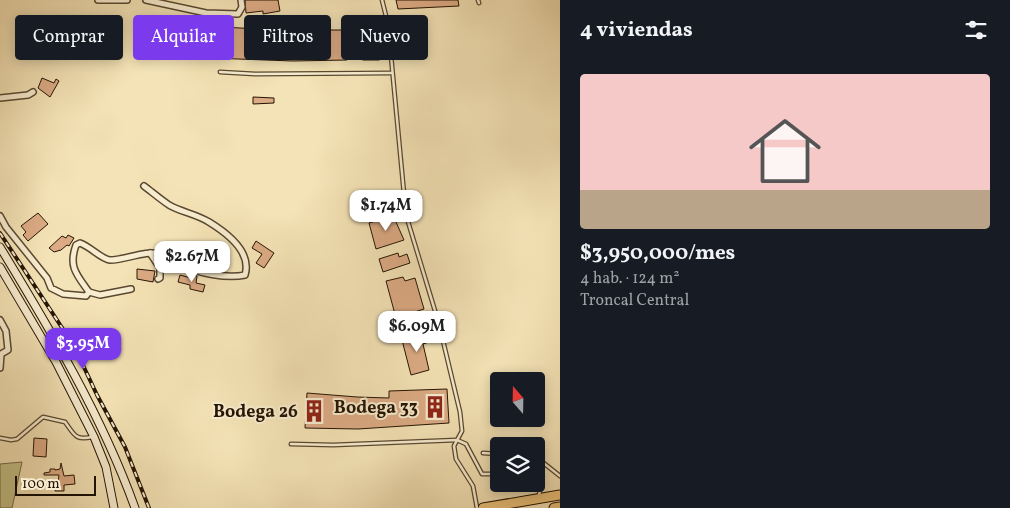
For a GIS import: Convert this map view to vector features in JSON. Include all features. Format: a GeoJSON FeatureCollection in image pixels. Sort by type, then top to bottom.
{"type":"FeatureCollection","features":[{"type":"Feature","properties":{"kind":"highway"},"geometry":{"type":"LineString","coordinates":[[483,508],[560,495]]}},
{"type":"Feature","properties":{"kind":"highway"},"geometry":{"type":"LineString","coordinates":[[554,508],[560,507]]}},
{"type":"Feature","properties":{"kind":"main road"},"geometry":{"type":"LineString","coordinates":[[0,248],[26,289],[106,435],[135,508]]}},
{"type":"Feature","properties":{"kind":"main road"},"geometry":{"type":"LineString","coordinates":[[0,267],[56,362],[94,437],[106,467],[114,508]]}},
{"type":"Feature","properties":{"kind":"street"},"geometry":{"type":"LineString","coordinates":[[98,0],[127,0]]}},
{"type":"Feature","properties":{"kind":"street"},"geometry":{"type":"LineString","coordinates":[[146,0],[206,13],[238,14],[242,7],[241,0]]}},
{"type":"Feature","properties":{"kind":"street"},"geometry":{"type":"LineString","coordinates":[[0,98],[28,95],[34,92]]}},
{"type":"Feature","properties":{"kind":"street"},"geometry":{"type":"LineString","coordinates":[[131,289],[100,294],[89,292],[73,269],[72,256],[76,245],[80,243],[89,246],[102,257],[110,260],[150,253],[162,254],[179,265],[195,270],[236,277],[245,275],[248,267],[245,256],[236,243],[208,222],[170,205],[144,186]]}},
{"type":"Feature","properties":{"kind":"street"},"geometry":{"type":"LineString","coordinates":[[0,216],[6,227],[47,278],[51,288],[63,294],[86,296],[89,292]]}},
{"type":"Feature","properties":{"kind":"street"},"geometry":{"type":"LineString","coordinates":[[150,253],[160,268],[160,278],[158,279]]}},
{"type":"Feature","properties":{"kind":"street"},"geometry":{"type":"LineString","coordinates":[[0,320],[6,331],[8,350],[1,354]]}},
{"type":"Feature","properties":{"kind":"street"},"geometry":{"type":"LineString","coordinates":[[0,346],[0,368]]}},
{"type":"Feature","properties":{"kind":"lane"},"geometry":{"type":"LineString","coordinates":[[382,0],[388,24],[406,215],[440,324],[460,412],[462,431],[454,446],[456,459],[473,486],[477,508]]}},
{"type":"Feature","properties":{"kind":"lane"},"geometry":{"type":"LineString","coordinates":[[220,72],[255,74],[392,73]]}},
{"type":"Feature","properties":{"kind":"lane"},"geometry":{"type":"LineString","coordinates":[[0,438],[17,439],[43,417],[65,422],[76,436],[81,439],[94,437]]}},
{"type":"Feature","properties":{"kind":"lane"},"geometry":{"type":"LineString","coordinates":[[291,444],[333,445],[457,440],[466,444],[482,474],[490,474]]}},
{"type":"Feature","properties":{"kind":"lane"},"geometry":{"type":"LineString","coordinates":[[483,453],[490,453]]}},
{"type":"Feature","properties":{"kind":"lane"},"geometry":{"type":"LineString","coordinates":[[545,464],[560,476]]}},
{"type":"Feature","properties":{"kind":"lane"},"geometry":{"type":"LineString","coordinates":[[538,499],[540,492]]}},
{"type":"Feature","properties":{"kind":"shaded area"},"geometry":{"type":"Polygon","coordinates":[[[22,462],[12,508],[0,508],[0,464],[22,462]]]}},
{"type":"Feature","properties":{"kind":"building"},"geometry":{"type":"Polygon","coordinates":[[[245,0],[278,0],[280,11],[263,14],[263,11],[246,13],[245,0]]]}},
{"type":"Feature","properties":{"kind":"building"},"geometry":{"type":"Polygon","coordinates":[[[396,0],[458,0],[459,6],[398,9],[396,0]]]}},
{"type":"Feature","properties":{"kind":"building"},"geometry":{"type":"Polygon","coordinates":[[[234,28],[244,28],[244,59],[234,59],[234,28]]]}},
{"type":"Feature","properties":{"kind":"building"},"geometry":{"type":"Polygon","coordinates":[[[331,30],[341,30],[341,60],[347,60],[293,61],[265,60],[331,60],[331,30]]]}},
{"type":"Feature","properties":{"kind":"building"},"geometry":{"type":"Polygon","coordinates":[[[42,78],[54,83],[56,79],[59,81],[50,97],[38,88],[42,78]]]}},
{"type":"Feature","properties":{"kind":"building"},"geometry":{"type":"Polygon","coordinates":[[[253,97],[274,98],[274,103],[253,104],[253,97]]]}},
{"type":"Feature","properties":{"kind":"building"},"geometry":{"type":"Polygon","coordinates":[[[393,192],[395,201],[384,204],[385,208],[366,214],[363,201],[393,192]]]}},
{"type":"Feature","properties":{"kind":"building"},"geometry":{"type":"Polygon","coordinates":[[[38,213],[48,224],[28,241],[23,235],[26,232],[21,226],[38,213]]]}},
{"type":"Feature","properties":{"kind":"building"},"geometry":{"type":"Polygon","coordinates":[[[402,213],[396,222],[404,240],[376,249],[369,223],[402,213]]]}},
{"type":"Feature","properties":{"kind":"building"},"geometry":{"type":"Polygon","coordinates":[[[68,235],[74,238],[69,246],[67,245],[61,250],[54,252],[49,248],[62,236],[66,238],[68,235]]]}},
{"type":"Feature","properties":{"kind":"building"},"geometry":{"type":"Polygon","coordinates":[[[256,241],[274,253],[264,268],[256,263],[262,254],[252,248],[256,241]]]}},
{"type":"Feature","properties":{"kind":"building"},"geometry":{"type":"Polygon","coordinates":[[[398,253],[399,257],[407,254],[410,263],[383,272],[379,259],[398,253]]]}},
{"type":"Feature","properties":{"kind":"building"},"geometry":{"type":"Polygon","coordinates":[[[137,269],[155,271],[153,282],[137,279],[137,269]]]}},
{"type":"Feature","properties":{"kind":"building"},"geometry":{"type":"Polygon","coordinates":[[[192,274],[197,276],[196,283],[205,285],[203,292],[190,289],[190,285],[178,282],[180,275],[191,278],[192,274]]]}},
{"type":"Feature","properties":{"kind":"building"},"geometry":{"type":"Polygon","coordinates":[[[403,277],[405,281],[415,278],[424,309],[396,318],[386,281],[403,277]]]}},
{"type":"Feature","properties":{"kind":"building"},"geometry":{"type":"Polygon","coordinates":[[[430,332],[432,341],[423,344],[429,370],[411,375],[402,340],[430,332]]]}},
{"type":"Feature","properties":{"kind":"building"},"geometry":{"type":"Polygon","coordinates":[[[447,389],[449,423],[358,429],[305,428],[307,393],[389,398],[389,391],[447,389]]]}},
{"type":"Feature","properties":{"kind":"building"},"geometry":{"type":"Polygon","coordinates":[[[34,438],[47,439],[46,457],[33,456],[34,438]]]}},
{"type":"Feature","properties":{"kind":"building"},"geometry":{"type":"Polygon","coordinates":[[[61,463],[64,476],[74,475],[75,484],[64,485],[64,491],[55,491],[59,475],[44,475],[44,473],[50,472],[50,469],[60,469],[61,463]]]}},
{"type":"Feature","properties":{"kind":"railway"},"geometry":{"type":"LineString","coordinates":[[0,233],[74,346],[97,395],[125,447],[149,508]]}},
{"type":"Feature","properties":{"kind":"place","name":"Bodega 33"},"geometry":{"type":"Point","coordinates":[435,407]}},
{"type":"Feature","properties":{"kind":"place","name":"Bodega 26"},"geometry":{"type":"Point","coordinates":[314,411]}}]}
